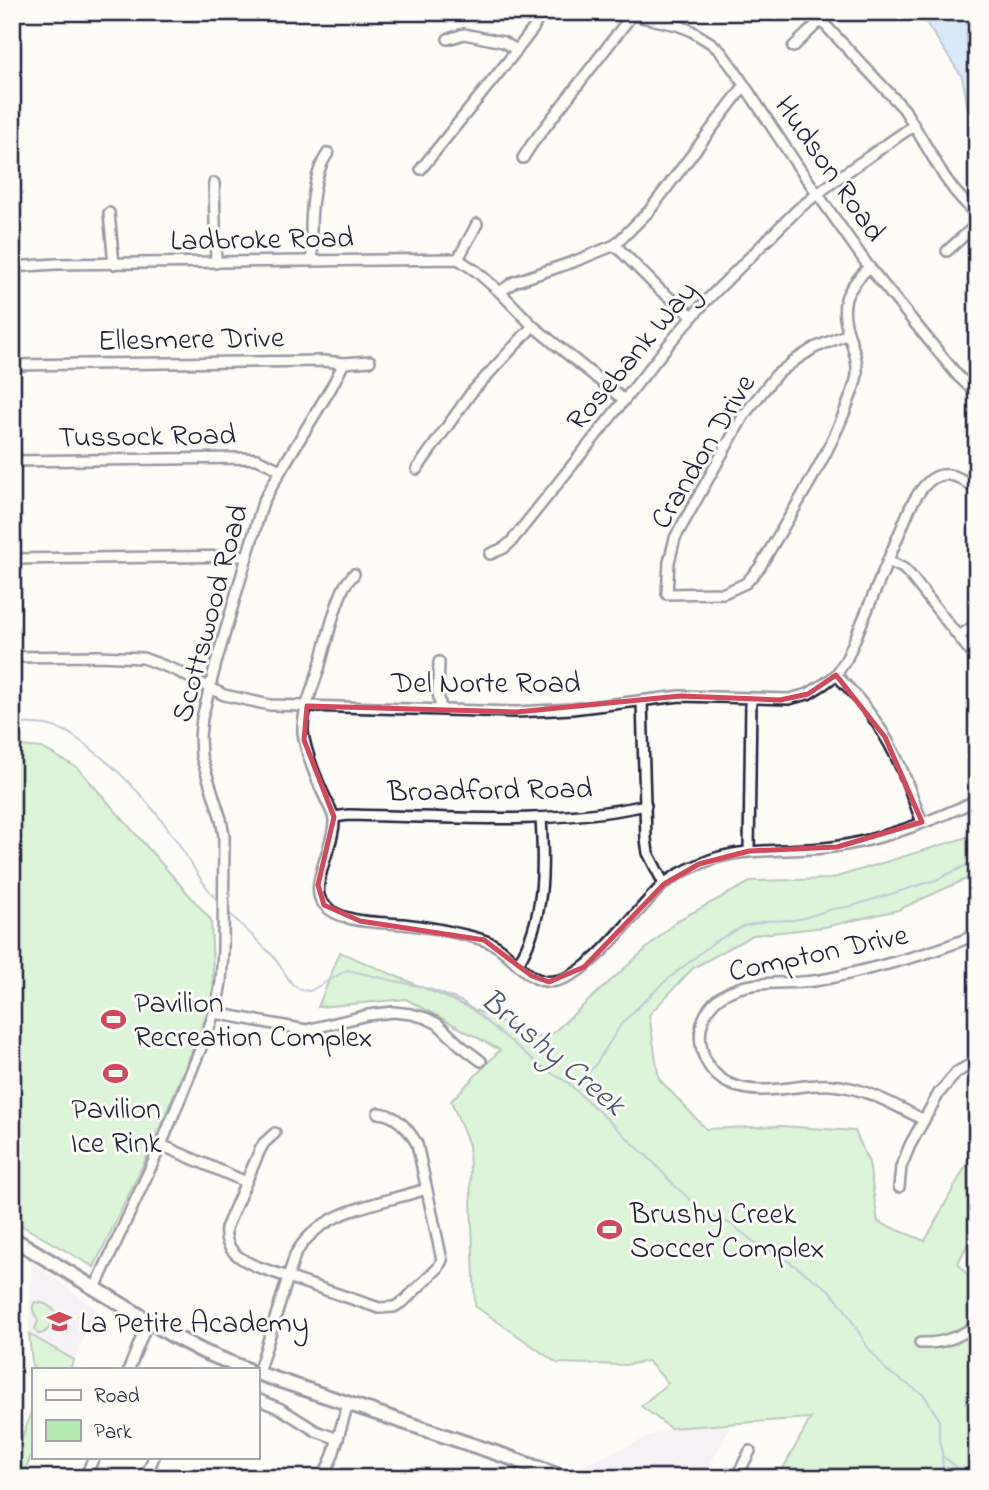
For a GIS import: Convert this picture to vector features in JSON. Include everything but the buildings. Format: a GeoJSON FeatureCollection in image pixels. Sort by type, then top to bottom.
{"type":"FeatureCollection","features":[{"type":"Feature","properties":{"kind":"main road"},"geometry":{"type":"LineString","coordinates":[[12,1238],[148,1321],[204,1352],[244,1368]]}},
{"type":"Feature","properties":{"kind":"main road"},"geometry":{"type":"LineString","coordinates":[[259,1374],[564,1478]]}},
{"type":"Feature","properties":{"kind":"street"},"geometry":{"type":"LineString","coordinates":[[421,169],[517,50],[533,29],[541,12]]}},
{"type":"Feature","properties":{"kind":"street","name":"Hudson Road"},"geometry":{"type":"LineString","coordinates":[[619,12],[677,25],[701,36],[721,52],[869,267],[958,376],[977,394]]}},
{"type":"Feature","properties":{"kind":"street"},"geometry":{"type":"LineString","coordinates":[[813,12],[898,102],[954,190],[977,216]]}},
{"type":"Feature","properties":{"kind":"street"},"geometry":{"type":"LineString","coordinates":[[523,158],[632,15]]}},
{"type":"Feature","properties":{"kind":"street"},"geometry":{"type":"LineString","coordinates":[[793,47],[821,20]]}},
{"type":"Feature","properties":{"kind":"street"},"geometry":{"type":"LineString","coordinates":[[449,39],[464,34],[503,41],[517,50]]}},
{"type":"Feature","properties":{"kind":"street"},"geometry":{"type":"LineString","coordinates":[[500,292],[514,282],[615,245],[650,210],[744,86]]}},
{"type":"Feature","properties":{"kind":"street","name":"Rosebank Way"},"geometry":{"type":"LineString","coordinates":[[490,554],[511,542],[693,316],[798,209],[914,126]]}},
{"type":"Feature","properties":{"kind":"street"},"geometry":{"type":"LineString","coordinates":[[313,261],[311,240],[314,197],[320,166],[328,153]]}},
{"type":"Feature","properties":{"kind":"street"},"geometry":{"type":"LineString","coordinates":[[214,183],[216,263]]}},
{"type":"Feature","properties":{"kind":"street"},"geometry":{"type":"LineString","coordinates":[[109,213],[114,264]]}},
{"type":"Feature","properties":{"kind":"street"},"geometry":{"type":"LineString","coordinates":[[947,251],[977,223]]}},
{"type":"Feature","properties":{"kind":"street"},"geometry":{"type":"LineString","coordinates":[[477,224],[458,259],[500,292],[533,327],[624,400]]}},
{"type":"Feature","properties":{"kind":"street"},"geometry":{"type":"LineString","coordinates":[[615,245],[660,290],[693,316]]}},
{"type":"Feature","properties":{"kind":"street","name":"Ladbroke Road"},"geometry":{"type":"LineString","coordinates":[[12,267],[56,264],[458,259]]}},
{"type":"Feature","properties":{"kind":"street"},"geometry":{"type":"LineString","coordinates":[[848,334],[845,298],[852,284],[869,267]]}},
{"type":"Feature","properties":{"kind":"street"},"geometry":{"type":"LineString","coordinates":[[417,469],[471,393],[533,327]]}},
{"type":"Feature","properties":{"kind":"street","name":"Crandon Drive"},"geometry":{"type":"LineString","coordinates":[[848,334],[857,358],[857,375],[852,394],[834,438],[760,568],[746,583],[724,593],[667,594],[669,562],[675,538],[744,415],[776,375],[814,348],[848,334]]}},
{"type":"Feature","properties":{"kind":"street","name":"Ellesmere Drive"},"geometry":{"type":"LineString","coordinates":[[12,365],[370,361]]}},
{"type":"Feature","properties":{"kind":"street","name":"Scottswood Road"},"geometry":{"type":"LineString","coordinates":[[95,1288],[161,1146],[215,1013],[221,982],[224,835],[200,746],[202,718],[210,688],[263,502],[345,363]]}},
{"type":"Feature","properties":{"kind":"street","name":"Tussock Road"},"geometry":{"type":"LineString","coordinates":[[12,461],[243,458],[257,459],[281,470]]}},
{"type":"Feature","properties":{"kind":"street","name":"Del Norte Road"},"geometry":{"type":"LineString","coordinates":[[12,657],[135,657],[159,664],[224,695],[255,702],[307,706],[541,712],[680,696],[780,700],[799,697],[817,689],[836,675],[847,658],[917,496],[927,483],[935,478],[952,475],[966,481],[977,491]]}},
{"type":"Feature","properties":{"kind":"street"},"geometry":{"type":"LineString","coordinates":[[12,559],[247,556]]}},
{"type":"Feature","properties":{"kind":"street"},"geometry":{"type":"LineString","coordinates":[[888,561],[910,575],[977,660]]}},
{"type":"Feature","properties":{"kind":"street"},"geometry":{"type":"LineString","coordinates":[[354,574],[341,594],[307,706],[303,728],[306,747],[334,817],[331,844],[318,885],[318,896],[324,905],[338,914],[360,920],[418,926],[484,940],[501,949],[531,976],[544,982],[556,981],[572,975],[597,956],[664,884],[706,861],[749,851],[837,847],[895,832],[977,800]]}},
{"type":"Feature","properties":{"kind":"street"},"geometry":{"type":"LineString","coordinates":[[959,636],[977,624]]}},
{"type":"Feature","properties":{"kind":"street"},"geometry":{"type":"LineString","coordinates":[[439,662],[440,709]]}},
{"type":"Feature","properties":{"kind":"street"},"geometry":{"type":"LineString","coordinates":[[836,675],[860,699],[885,737],[902,769],[922,822]]}},
{"type":"Feature","properties":{"kind":"street"},"geometry":{"type":"LineString","coordinates":[[749,851],[751,699]]}},
{"type":"Feature","properties":{"kind":"street"},"geometry":{"type":"LineString","coordinates":[[642,701],[647,848],[664,884]]}},
{"type":"Feature","properties":{"kind":"street","name":"Broadford Road"},"geometry":{"type":"LineString","coordinates":[[334,817],[567,816],[646,805]]}},
{"type":"Feature","properties":{"kind":"street"},"geometry":{"type":"LineString","coordinates":[[518,963],[531,939],[540,899],[541,817]]}},
{"type":"Feature","properties":{"kind":"street","name":"Compton Drive"},"geometry":{"type":"LineString","coordinates":[[925,1119],[876,1095],[846,1087],[823,1085],[758,1090],[729,1084],[719,1078],[704,1060],[700,1045],[702,1024],[716,1001],[740,988],[838,976],[927,954],[977,934]]}},
{"type":"Feature","properties":{"kind":"street"},"geometry":{"type":"LineString","coordinates":[[215,1013],[306,1030],[368,1015],[393,1012],[411,1014],[438,1024],[481,1060]]}},
{"type":"Feature","properties":{"kind":"street"},"geometry":{"type":"LineString","coordinates":[[899,1187],[901,1167],[910,1145],[939,1093],[962,1068],[977,1060]]}},
{"type":"Feature","properties":{"kind":"street"},"geometry":{"type":"LineString","coordinates":[[275,1133],[260,1150],[226,1228],[227,1244],[248,1263],[379,1308],[390,1308],[400,1304],[438,1268],[441,1254],[419,1150],[413,1136],[398,1119],[377,1113]]}},
{"type":"Feature","properties":{"kind":"street"},"geometry":{"type":"LineString","coordinates":[[161,1146],[246,1182]]}},
{"type":"Feature","properties":{"kind":"street"},"geometry":{"type":"LineString","coordinates":[[255,1368],[295,1255],[312,1233],[325,1222],[346,1212],[426,1189]]}},
{"type":"Feature","properties":{"kind":"street"},"geometry":{"type":"LineString","coordinates":[[129,1368],[148,1321]]}},
{"type":"Feature","properties":{"kind":"street"},"geometry":{"type":"LineString","coordinates":[[920,1343],[947,1340],[977,1325]]}},
{"type":"Feature","properties":{"kind":"street"},"geometry":{"type":"LineString","coordinates":[[259,1400],[281,1409],[316,1431],[338,1439]]}},
{"type":"Feature","properties":{"kind":"street"},"geometry":{"type":"LineString","coordinates":[[323,1478],[333,1455],[348,1403]]}},
{"type":"Feature","properties":{"kind":"street"},"geometry":{"type":"LineString","coordinates":[[736,1478],[750,1451]]}},
{"type":"Feature","properties":{"kind":"street"},"geometry":{"type":"LineString","coordinates":[[85,1478],[94,1458]]}},
{"type":"Feature","properties":{"kind":"street"},"geometry":{"type":"LineString","coordinates":[[145,1478],[154,1458]]}},
{"type":"Feature","properties":{"kind":"highlighted area"},"geometry":{"type":"Polygon","coordinates":[[[836,675],[885,737],[922,822],[837,847],[749,851],[699,864],[664,884],[584,967],[549,982],[532,976],[484,940],[360,921],[324,905],[318,885],[334,817],[304,740],[307,706],[517,712],[680,696],[780,700],[808,694],[836,675]]]}},
{"type":"Feature","properties":{"kind":"shaded area","name":"La Petite Academy"},"geometry":{"type":"Polygon","coordinates":[[[32,1262],[96,1309],[74,1360],[29,1334],[32,1262]]]}},
{"type":"Feature","properties":{"kind":"shaded area"},"geometry":{"type":"Polygon","coordinates":[[[732,1423],[703,1478],[604,1478],[582,1466],[670,1428],[732,1423]]]}},
{"type":"Feature","properties":{"kind":"green space"},"geometry":{"type":"Polygon","coordinates":[[[12,748],[42,748],[78,768],[211,920],[214,998],[154,1142],[94,1267],[12,1220],[12,748]]]}},
{"type":"Feature","properties":{"kind":"green space"},"geometry":{"type":"Polygon","coordinates":[[[977,834],[977,874],[898,910],[825,927],[753,935],[693,968],[649,1015],[659,1079],[706,1129],[781,1126],[855,1131],[869,1163],[878,1222],[925,1241],[966,1165],[977,1152],[977,1226],[958,1263],[977,1288],[977,1478],[794,1478],[781,1472],[811,1418],[670,1428],[641,1406],[668,1383],[648,1361],[626,1365],[557,1363],[475,1306],[469,1145],[451,1101],[500,1050],[406,999],[318,1007],[340,952],[545,1040],[678,920],[752,881],[830,879],[977,834]]]}},
{"type":"Feature","properties":{"kind":"green space"},"geometry":{"type":"Polygon","coordinates":[[[35,1302],[47,1305],[57,1314],[50,1327],[38,1334],[35,1329],[38,1321],[33,1309],[35,1302]]]}},
{"type":"Feature","properties":{"kind":"green space"},"geometry":{"type":"Polygon","coordinates":[[[29,1334],[74,1360],[70,1368],[33,1368],[29,1334]]]}},
{"type":"Feature","properties":{"kind":"green space"},"geometry":{"type":"Polygon","coordinates":[[[32,1410],[32,1454],[23,1475],[12,1472],[32,1410]]]}},
{"type":"Feature","properties":{"kind":"water"},"geometry":{"type":"Polygon","coordinates":[[[924,12],[977,12],[977,142],[973,135],[962,77],[923,18],[924,12]]]}},
{"type":"Feature","properties":{"kind":"waterway","name":"Brushy Creek"},"geometry":{"type":"LineString","coordinates":[[12,725],[39,724],[59,729],[106,761],[155,812],[219,902]]}},
{"type":"Feature","properties":{"kind":"waterway"},"geometry":{"type":"LineString","coordinates":[[568,1082],[579,1080],[587,1074],[622,1023],[662,984],[714,942],[744,926],[804,918],[936,880],[977,858]]}},
{"type":"Feature","properties":{"kind":"waterway","name":"Brushy Creek"},"geometry":{"type":"LineString","coordinates":[[227,911],[274,957],[292,984],[301,990],[310,991],[347,970],[430,989],[463,1002],[537,1063],[567,1082],[707,1214],[731,1224],[829,1290],[887,1371],[924,1395],[939,1419],[943,1478]]}},
{"type":"Feature","properties":{"kind":"waterway"},"geometry":{"type":"LineString","coordinates":[[943,1457],[958,1468],[964,1478]]}},
{"type":"Feature","properties":{"kind":"waterway"},"geometry":{"type":"LineString","coordinates":[[964,1473],[977,1469]]}},
{"type":"Feature","properties":{"kind":"place","name":"Pavilion Recreation Complex"},"geometry":{"type":"Point","coordinates":[114,1019]}},
{"type":"Feature","properties":{"kind":"place","name":"Pavilion Ice Rink"},"geometry":{"type":"Point","coordinates":[116,1073]}},
{"type":"Feature","properties":{"kind":"place","name":"Brushy Creek Soccer Complex"},"geometry":{"type":"Point","coordinates":[610,1230]}},
{"type":"Feature","properties":{"kind":"place","name":"La Petite Academy"},"geometry":{"type":"Point","coordinates":[60,1322]}}]}
